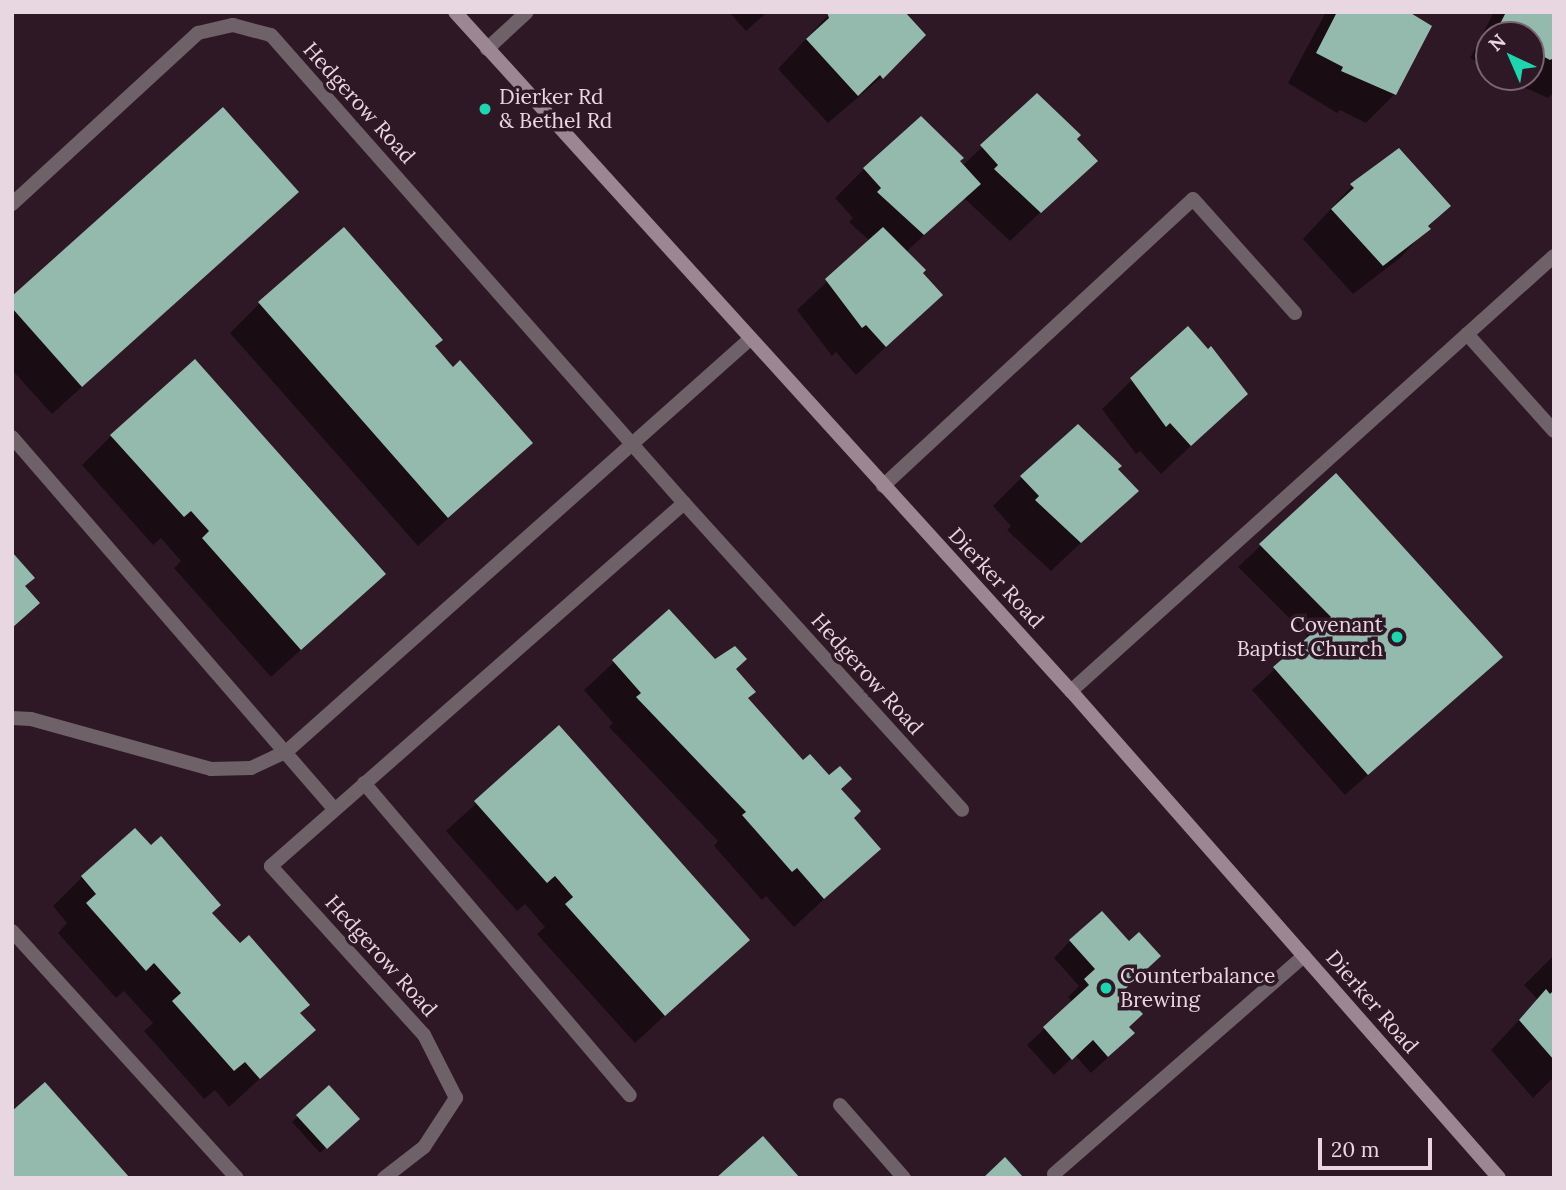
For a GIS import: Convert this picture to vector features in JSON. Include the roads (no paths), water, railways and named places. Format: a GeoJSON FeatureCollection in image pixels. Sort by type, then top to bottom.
{"type":"FeatureCollection","features":[{"type":"Feature","properties":{"kind":"street","name":"Dierker Road"},"geometry":{"type":"LineString","coordinates":[[455,12],[1071,691],[1499,1178]]}},
{"type":"Feature","properties":{"kind":"street"},"geometry":{"type":"LineString","coordinates":[[487,49],[527,12]]}},
{"type":"Feature","properties":{"kind":"street","name":"Hedgerow Road"},"geometry":{"type":"LineString","coordinates":[[12,204],[198,33],[233,25],[271,35],[684,503],[962,810]]}},
{"type":"Feature","properties":{"kind":"street"},"geometry":{"type":"LineString","coordinates":[[883,486],[1193,199],[1295,313]]}},
{"type":"Feature","properties":{"kind":"street"},"geometry":{"type":"LineString","coordinates":[[1071,691],[1554,256]]}},
{"type":"Feature","properties":{"kind":"street"},"geometry":{"type":"LineString","coordinates":[[1467,334],[1554,431]]}},
{"type":"Feature","properties":{"kind":"street"},"geometry":{"type":"LineString","coordinates":[[12,719],[31,719],[211,769],[251,768],[286,752],[750,339]]}},
{"type":"Feature","properties":{"kind":"street"},"geometry":{"type":"LineString","coordinates":[[1543,419],[1554,409]]}},
{"type":"Feature","properties":{"kind":"street"},"geometry":{"type":"LineString","coordinates":[[12,438],[334,809]]}},
{"type":"Feature","properties":{"kind":"street","name":"Hedgerow Road"},"geometry":{"type":"LineString","coordinates":[[384,1178],[424,1147],[456,1098],[424,1035],[271,866],[684,503]]}},
{"type":"Feature","properties":{"kind":"street"},"geometry":{"type":"LineString","coordinates":[[364,783],[630,1095]]}},
{"type":"Feature","properties":{"kind":"street"},"geometry":{"type":"LineString","coordinates":[[12,931],[237,1178]]}},
{"type":"Feature","properties":{"kind":"street"},"geometry":{"type":"LineString","coordinates":[[1054,1174],[1304,956]]}},
{"type":"Feature","properties":{"kind":"street"},"geometry":{"type":"LineString","coordinates":[[841,1105],[904,1178]]}},
{"type":"Feature","properties":{"kind":"place","name":"Dierker Rd & Bethel Rd"},"geometry":{"type":"Point","coordinates":[485,109]}},
{"type":"Feature","properties":{"kind":"place","name":"Covenant Baptist Church"},"geometry":{"type":"Point","coordinates":[1397,637]}},
{"type":"Feature","properties":{"kind":"place","name":"Counterbalance Brewing"},"geometry":{"type":"Point","coordinates":[1106,988]}}]}
